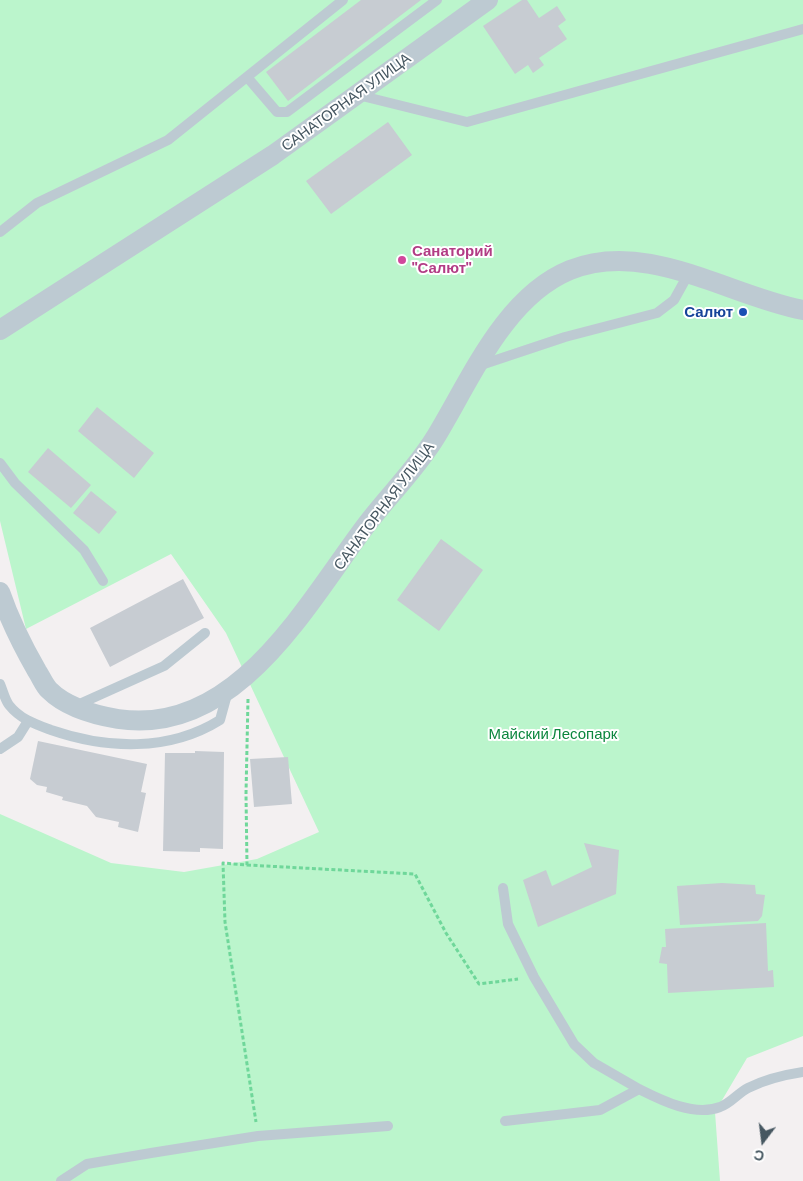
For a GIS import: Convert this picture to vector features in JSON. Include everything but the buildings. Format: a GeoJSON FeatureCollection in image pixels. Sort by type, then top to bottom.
{"type":"FeatureCollection","features":[{"type":"Feature","properties":{"kind":"street","name":"САНАТОРНАЯ УЛИЦА"},"geometry":{"type":"LineString","coordinates":[[0,330],[257,166],[488,0]]}},
{"type":"Feature","properties":{"kind":"street","name":"САНАТОРНАЯ УЛИЦА"},"geometry":{"type":"LineString","coordinates":[[0,592],[16,636],[48,689],[74,706],[94,715],[156,722],[202,707],[249,673],[302,618],[366,525],[433,442],[499,329],[530,295],[569,270],[599,263],[631,262],[689,273],[803,310]]}},
{"type":"Feature","properties":{"kind":"lane"},"geometry":{"type":"LineString","coordinates":[[0,232],[37,203],[168,140],[344,0]]}},
{"type":"Feature","properties":{"kind":"lane"},"geometry":{"type":"LineString","coordinates":[[247,77],[277,112],[287,112],[437,0]]}},
{"type":"Feature","properties":{"kind":"lane"},"geometry":{"type":"LineString","coordinates":[[358,95],[467,122],[803,29]]}},
{"type":"Feature","properties":{"kind":"lane"},"geometry":{"type":"LineString","coordinates":[[477,366],[539,344],[657,313],[674,300],[689,273]]}},
{"type":"Feature","properties":{"kind":"lane"},"geometry":{"type":"LineString","coordinates":[[0,462],[15,483],[84,550],[103,581]]}},
{"type":"Feature","properties":{"kind":"lane"},"geometry":{"type":"LineString","coordinates":[[74,706],[164,666],[205,633]]}},
{"type":"Feature","properties":{"kind":"lane"},"geometry":{"type":"LineString","coordinates":[[0,684],[8,705],[28,722],[73,738],[112,744],[144,744],[180,738],[208,728],[220,720],[229,688]]}},
{"type":"Feature","properties":{"kind":"lane"},"geometry":{"type":"LineString","coordinates":[[0,749],[18,737],[28,722]]}},
{"type":"Feature","properties":{"kind":"lane"},"geometry":{"type":"LineString","coordinates":[[503,888],[508,924],[534,977],[574,1044],[594,1062],[639,1089],[666,1102],[696,1109],[719,1108],[747,1089],[769,1080],[803,1072]]}},
{"type":"Feature","properties":{"kind":"lane"},"geometry":{"type":"LineString","coordinates":[[504,1121],[600,1110],[639,1089]]}},
{"type":"Feature","properties":{"kind":"lane"},"geometry":{"type":"LineString","coordinates":[[61,1181],[87,1164],[258,1136],[388,1126]]}},
{"type":"Feature","properties":{"kind":"path"},"geometry":{"type":"LineString","coordinates":[[247,865],[246,794],[249,673]]}},
{"type":"Feature","properties":{"kind":"path"},"geometry":{"type":"LineString","coordinates":[[258,1136],[225,922],[223,863],[415,874],[446,933],[479,984],[534,977]]}},
{"type":"Feature","properties":{"kind":"green space","name":"Санаторий \"Салют\""},"geometry":{"type":"Polygon","coordinates":[[[0,0],[803,0],[803,1036],[747,1058],[715,1112],[720,1181],[0,1181],[0,814],[111,863],[184,872],[257,859],[319,832],[226,633],[171,554],[26,629],[0,521],[0,0]]]}},
{"type":"Feature","properties":{"kind":"place","name":"Санаторий \"Салют\""},"geometry":{"type":"Point","coordinates":[402,260]}},
{"type":"Feature","properties":{"kind":"place","name":"Салют"},"geometry":{"type":"Point","coordinates":[743,312]}},
{"type":"Feature","properties":{"kind":"park label","name":"Майский Лесопарк"},"geometry":{"type":"Point","coordinates":[553,734]}}]}
